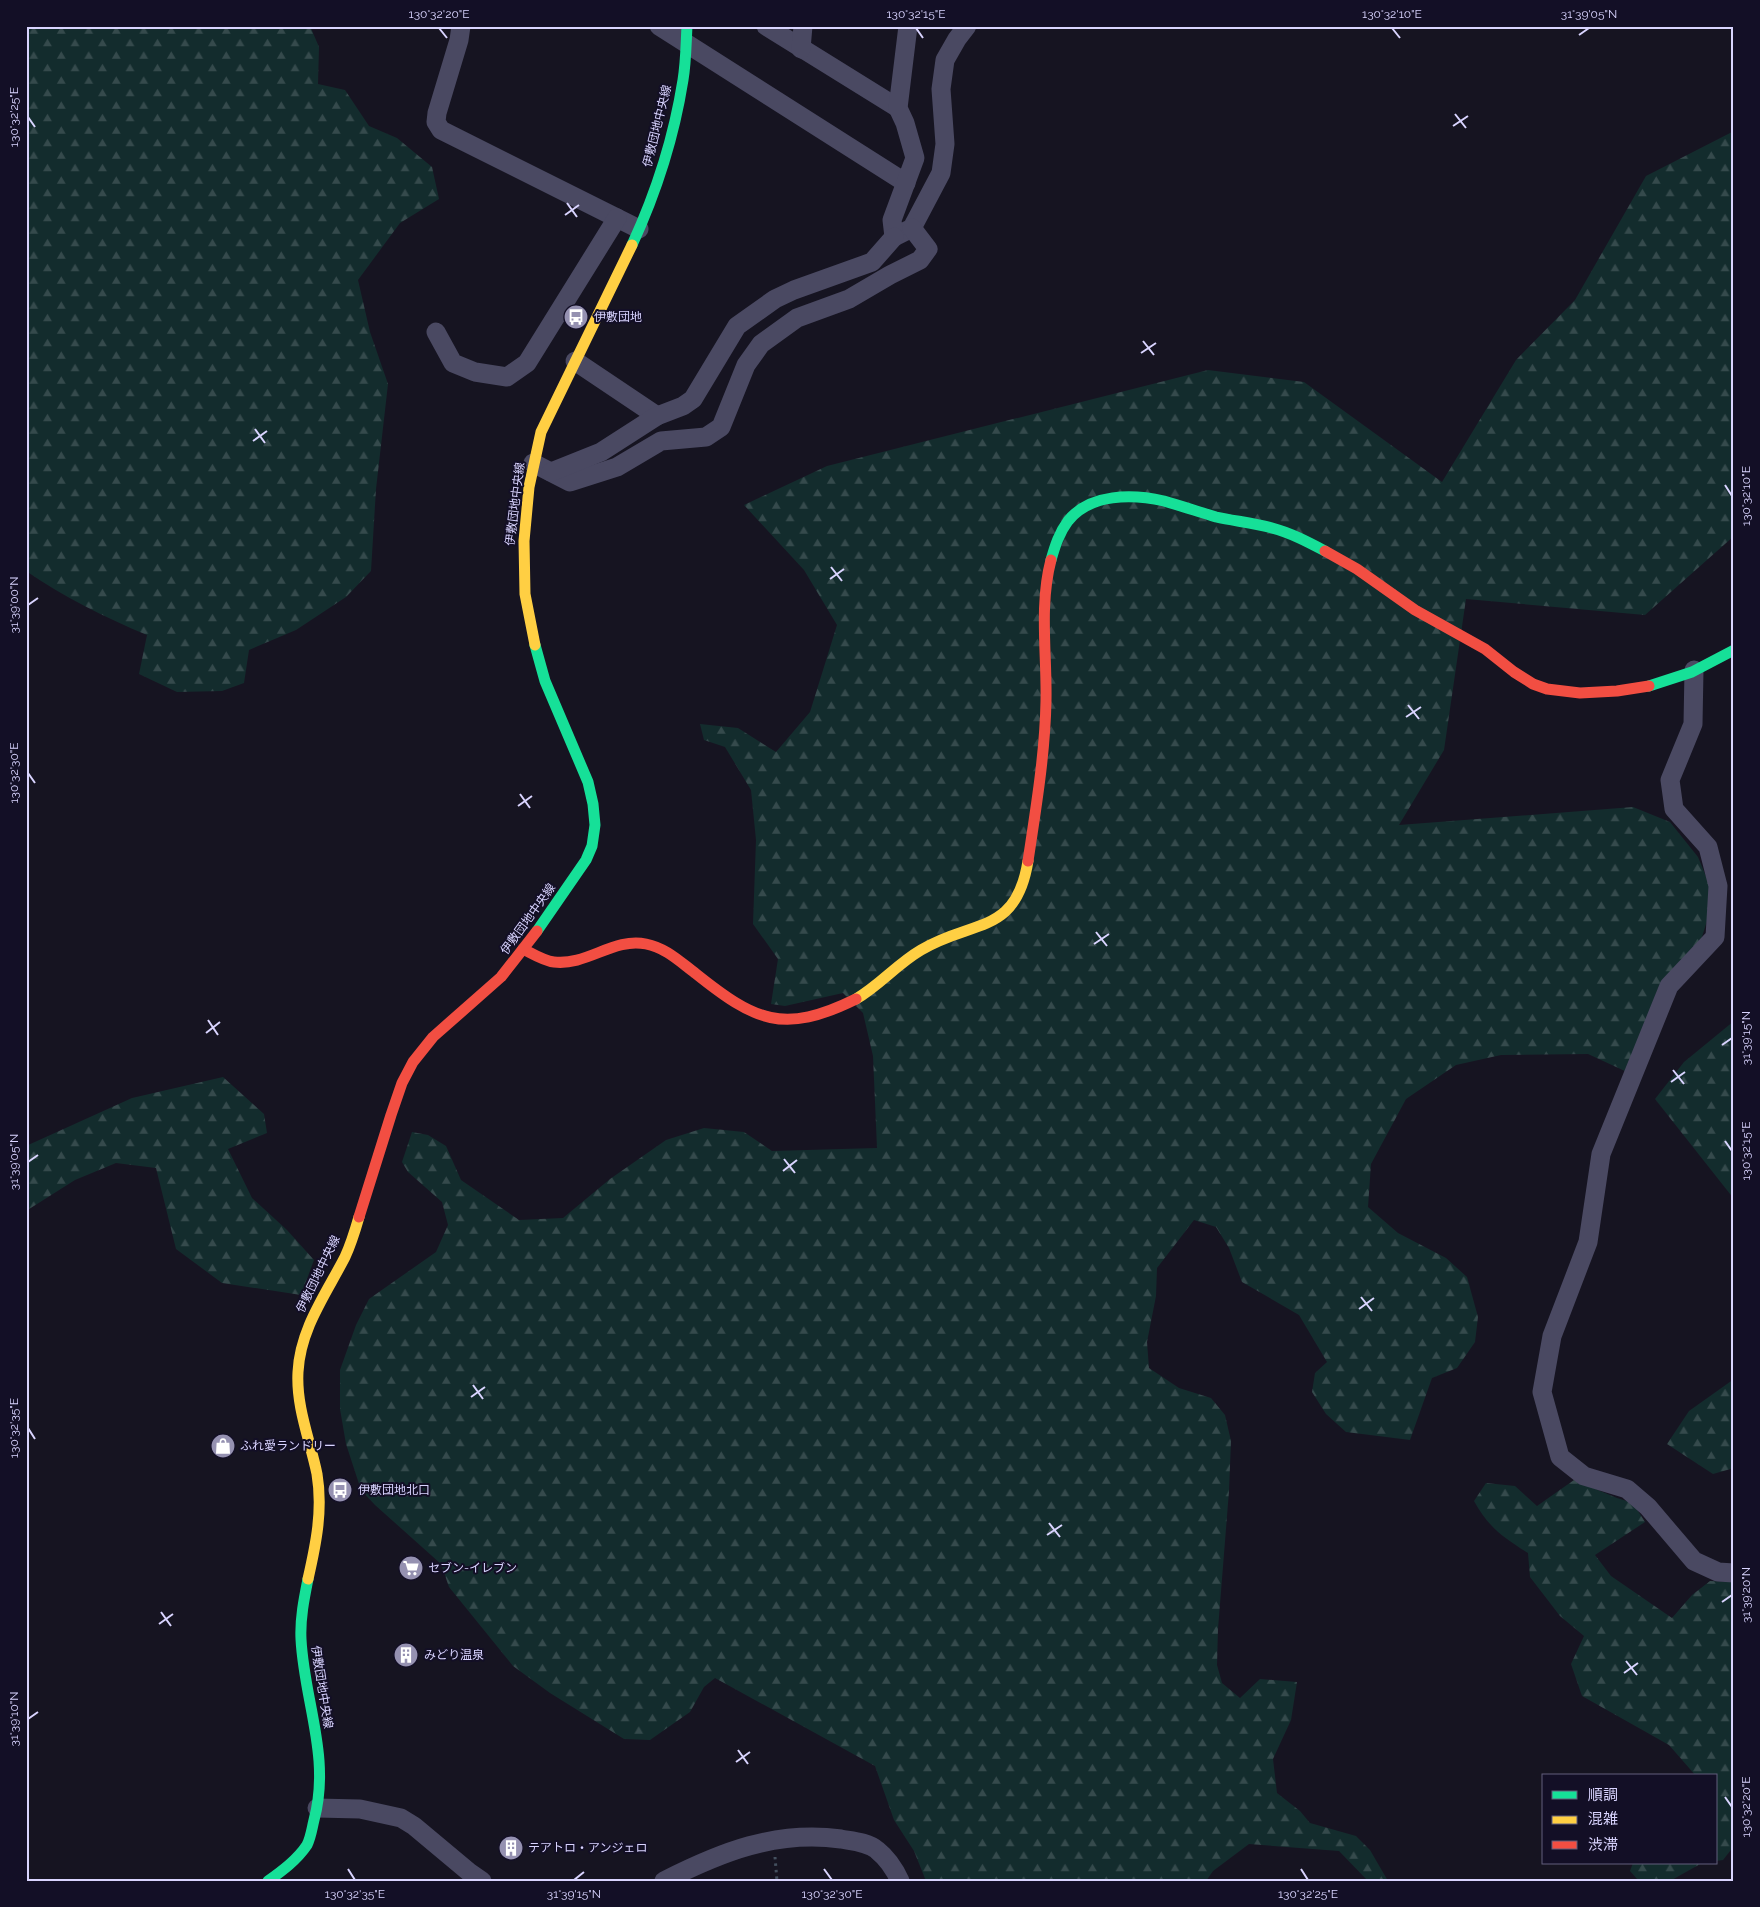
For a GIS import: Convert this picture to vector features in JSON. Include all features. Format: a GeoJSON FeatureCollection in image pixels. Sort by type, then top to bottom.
{"type":"FeatureCollection","features":[{"type":"Feature","properties":{"kind":"street"},"geometry":{"type":"LineString","coordinates":[[461,26],[459,40],[437,113],[436,122],[441,130],[638,228]]}},
{"type":"Feature","properties":{"kind":"street"},"geometry":{"type":"LineString","coordinates":[[660,26],[687,35],[906,183]]}},
{"type":"Feature","properties":{"kind":"street"},"geometry":{"type":"LineString","coordinates":[[766,26],[898,108],[905,122],[915,158],[892,220],[894,237]]}},
{"type":"Feature","properties":{"kind":"street"},"geometry":{"type":"LineString","coordinates":[[801,49],[803,26]]}},
{"type":"Feature","properties":{"kind":"street"},"geometry":{"type":"LineString","coordinates":[[898,108],[908,26]]}},
{"type":"Feature","properties":{"kind":"street"},"geometry":{"type":"LineString","coordinates":[[551,472],[601,452],[657,416],[684,406],[693,399],[737,326],[781,296],[872,262],[894,237],[912,228],[941,173],[945,144],[940,89],[945,60],[967,26]]}},
{"type":"Feature","properties":{"kind":"street","name":"伊敷団地中央線"},"geometry":{"type":"LineString","coordinates":[[276,1878],[292,1863],[309,1840],[317,1808],[321,1767],[303,1661],[301,1620],[320,1508],[318,1481],[299,1397],[298,1370],[303,1343],[312,1316],[346,1254],[360,1216],[388,1121],[414,1058],[434,1034],[490,987],[507,970],[580,870],[591,849],[595,826],[593,803],[587,779],[544,680],[526,609],[522,548],[526,509],[533,463],[541,432],[653,193],[668,146],[683,79],[687,35]]}},
{"type":"Feature","properties":{"kind":"street"},"geometry":{"type":"LineString","coordinates":[[436,332],[453,363],[475,372],[507,377],[527,363],[616,218]]}},
{"type":"Feature","properties":{"kind":"street"},"geometry":{"type":"LineString","coordinates":[[533,463],[570,482],[617,467],[661,441],[706,438],[721,427],[746,365],[761,344],[796,318],[848,299],[920,260],[928,250],[912,228]]}},
{"type":"Feature","properties":{"kind":"street"},"geometry":{"type":"LineString","coordinates":[[575,361],[657,416]]}},
{"type":"Feature","properties":{"kind":"street"},"geometry":{"type":"LineString","coordinates":[[523,949],[555,962],[573,962],[617,944],[638,943],[658,947],[750,1012],[769,1019],[790,1018],[820,1014],[849,1003],[869,992],[923,948],[988,924],[1010,909],[1020,892],[1029,856],[1039,781],[1047,693],[1046,613],[1050,565],[1060,533],[1068,522],[1082,508],[1106,500],[1139,495],[1213,516],[1283,531],[1356,568],[1405,604],[1484,648],[1533,685],[1562,692],[1590,693],[1643,687],[1668,681],[1734,650]]}},
{"type":"Feature","properties":{"kind":"street"},"geometry":{"type":"LineString","coordinates":[[1694,670],[1692,724],[1670,780],[1674,809],[1708,848],[1718,886],[1715,938],[1669,986],[1601,1154],[1588,1242],[1552,1336],[1542,1392],[1560,1457],[1584,1476],[1627,1489],[1648,1507],[1694,1561],[1718,1572],[1734,1573]]}},
{"type":"Feature","properties":{"kind":"street"},"geometry":{"type":"LineString","coordinates":[[317,1808],[360,1809],[401,1818],[414,1826],[482,1881]]}},
{"type":"Feature","properties":{"kind":"street"},"geometry":{"type":"LineString","coordinates":[[664,1881],[702,1861],[738,1849],[774,1839],[821,1837],[858,1842],[876,1849],[895,1871],[900,1881]]}},
{"type":"Feature","properties":{"kind":"green space"},"geometry":{"type":"Polygon","coordinates":[[[26,26],[310,26],[319,47],[318,84],[345,90],[369,126],[397,138],[432,167],[439,199],[400,223],[358,280],[370,332],[388,384],[376,489],[371,571],[346,597],[296,630],[249,650],[244,683],[222,691],[177,692],[139,674],[147,635],[85,606],[26,571],[26,26]]]}},
{"type":"Feature","properties":{"kind":"green space"},"geometry":{"type":"Polygon","coordinates":[[[1734,131],[1734,536],[1645,615],[1466,599],[1444,750],[1399,825],[1633,807],[1670,822],[1698,857],[1710,886],[1711,908],[1701,940],[1659,986],[1627,1072],[1588,1054],[1501,1055],[1456,1065],[1406,1099],[1371,1164],[1368,1207],[1398,1233],[1446,1258],[1467,1277],[1478,1317],[1475,1342],[1457,1368],[1432,1378],[1410,1440],[1346,1432],[1326,1414],[1312,1392],[1315,1373],[1327,1362],[1299,1315],[1242,1282],[1229,1248],[1216,1227],[1194,1220],[1157,1268],[1156,1296],[1147,1342],[1149,1368],[1179,1388],[1211,1398],[1225,1415],[1231,1441],[1218,1629],[1217,1665],[1222,1683],[1240,1698],[1260,1679],[1297,1682],[1291,1720],[1273,1759],[1277,1793],[1300,1811],[1310,1823],[1356,1836],[1370,1850],[1388,1881],[1368,1881],[1339,1851],[1249,1844],[1213,1871],[1206,1881],[926,1881],[914,1851],[894,1820],[875,1766],[715,1678],[704,1687],[690,1712],[650,1740],[624,1739],[550,1693],[513,1666],[449,1587],[441,1564],[375,1505],[361,1490],[346,1444],[340,1409],[340,1370],[356,1325],[369,1299],[436,1252],[448,1225],[442,1202],[408,1172],[402,1162],[412,1132],[428,1135],[446,1146],[461,1180],[519,1220],[563,1218],[610,1179],[666,1140],[704,1128],[744,1132],[772,1151],[877,1148],[873,1056],[863,1013],[843,993],[785,1006],[771,1004],[778,959],[753,924],[756,840],[751,790],[725,747],[704,740],[700,724],[738,728],[776,752],[810,712],[837,625],[804,570],[744,505],[827,466],[1208,370],[1304,382],[1442,482],[1516,360],[1575,300],[1646,176],[1734,131]]]}},
{"type":"Feature","properties":{"kind":"green space"},"geometry":{"type":"Polygon","coordinates":[[[1734,1021],[1734,1199],[1655,1099],[1684,1062],[1734,1021]]]}},
{"type":"Feature","properties":{"kind":"green space"},"geometry":{"type":"Polygon","coordinates":[[[223,1077],[264,1114],[267,1133],[228,1149],[252,1198],[287,1230],[314,1260],[301,1295],[222,1283],[176,1249],[156,1168],[116,1163],[75,1180],[26,1211],[26,1146],[132,1098],[223,1077]]]}},
{"type":"Feature","properties":{"kind":"green space"},"geometry":{"type":"Polygon","coordinates":[[[1734,1379],[1734,1468],[1713,1474],[1667,1444],[1689,1411],[1734,1379]]]}},
{"type":"Feature","properties":{"kind":"green space"},"geometry":{"type":"Polygon","coordinates":[[[1574,1480],[1633,1503],[1645,1522],[1595,1555],[1611,1576],[1672,1618],[1692,1595],[1710,1581],[1734,1582],[1734,1846],[1723,1860],[1718,1861],[1718,1774],[1694,1774],[1669,1745],[1582,1696],[1571,1664],[1584,1636],[1560,1616],[1530,1577],[1528,1553],[1497,1531],[1485,1518],[1474,1501],[1486,1483],[1515,1486],[1537,1506],[1574,1480]]]}},
{"type":"Feature","properties":{"kind":"green space"},"geometry":{"type":"Polygon","coordinates":[[[1633,1864],[1700,1864],[1670,1881],[1638,1880],[1630,1871],[1633,1864]]]}},
{"type":"Feature","properties":{"kind":"traffic: fast"},"geometry":{"type":"LineString","coordinates":[[632,245],[649,205],[675,123],[684,73],[687,26]]}},
{"type":"Feature","properties":{"kind":"traffic: fast"},"geometry":{"type":"LineString","coordinates":[[1051,560],[1062,530],[1077,512],[1088,505],[1100,501],[1126,497],[1164,501],[1216,517],[1272,528],[1293,535],[1325,551]]}},
{"type":"Feature","properties":{"kind":"traffic: fast"},"geometry":{"type":"LineString","coordinates":[[535,645],[545,681],[588,782],[595,825],[592,846],[586,860],[537,931]]}},
{"type":"Feature","properties":{"kind":"traffic: fast"},"geometry":{"type":"LineString","coordinates":[[1649,686],[1692,672],[1734,650]]}},
{"type":"Feature","properties":{"kind":"traffic: fast"},"geometry":{"type":"LineString","coordinates":[[268,1881],[294,1860],[307,1845],[310,1839],[318,1797],[320,1774],[318,1751],[301,1639],[302,1616],[308,1579]]}},
{"type":"Feature","properties":{"kind":"traffic: slow"},"geometry":{"type":"LineString","coordinates":[[535,645],[525,594],[524,541],[529,487],[541,432],[632,245]]}},
{"type":"Feature","properties":{"kind":"traffic: slow"},"geometry":{"type":"LineString","coordinates":[[856,999],[921,950],[940,940],[989,922],[1002,914],[1013,902],[1022,885],[1028,861]]}},
{"type":"Feature","properties":{"kind":"traffic: slow"},"geometry":{"type":"LineString","coordinates":[[308,1579],[316,1540],[319,1514],[319,1487],[299,1398],[298,1372],[300,1356],[309,1326],[345,1257],[359,1217]]}},
{"type":"Feature","properties":{"kind":"traffic: jam"},"geometry":{"type":"LineString","coordinates":[[1325,551],[1357,569],[1415,610],[1485,649],[1533,684],[1547,689],[1580,693],[1617,691],[1649,686]]}},
{"type":"Feature","properties":{"kind":"traffic: jam"},"geometry":{"type":"LineString","coordinates":[[1028,861],[1044,741],[1046,701],[1044,612],[1047,577],[1051,560]]}},
{"type":"Feature","properties":{"kind":"traffic: jam"},"geometry":{"type":"LineString","coordinates":[[359,1217],[402,1083],[413,1062],[433,1037],[501,977],[537,931]]}},
{"type":"Feature","properties":{"kind":"traffic: jam"},"geometry":{"type":"LineString","coordinates":[[523,949],[546,960],[566,962],[578,960],[623,944],[646,944],[672,955],[735,1002],[753,1012],[771,1017],[789,1019],[808,1017],[831,1010],[856,999]]}},
{"type":"Feature","properties":{"kind":"place","name":"伊敷団地"},"geometry":{"type":"Point","coordinates":[576,317]}},
{"type":"Feature","properties":{"kind":"place","name":"ふれ愛ランドリー"},"geometry":{"type":"Point","coordinates":[223,1446]}},
{"type":"Feature","properties":{"kind":"place","name":"伊敷団地北口"},"geometry":{"type":"Point","coordinates":[340,1490]}},
{"type":"Feature","properties":{"kind":"place","name":"セブン-イレブン"},"geometry":{"type":"Point","coordinates":[411,1568]}},
{"type":"Feature","properties":{"kind":"place","name":"みどり温泉"},"geometry":{"type":"Point","coordinates":[406,1655]}},
{"type":"Feature","properties":{"kind":"place","name":"テアトロ・アンジェロ"},"geometry":{"type":"Point","coordinates":[511,1848]}}]}
